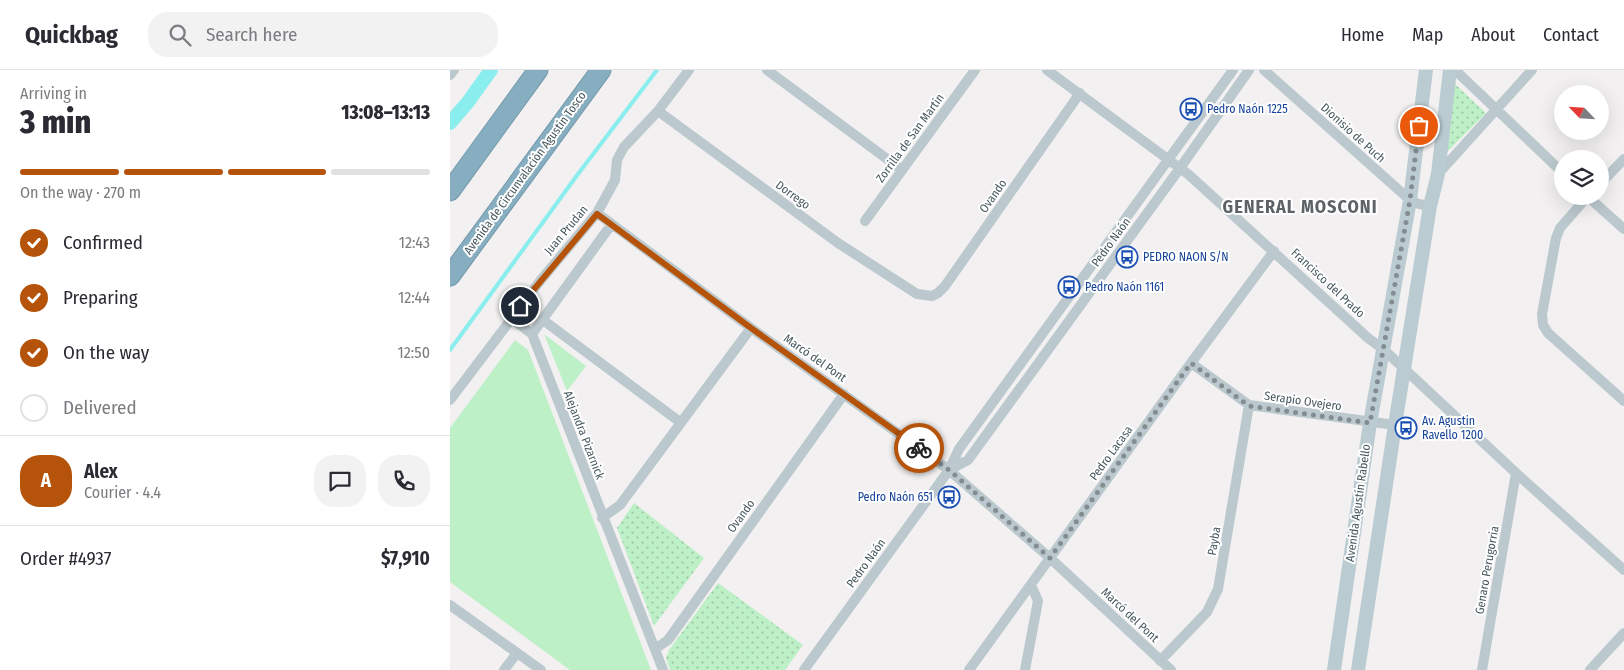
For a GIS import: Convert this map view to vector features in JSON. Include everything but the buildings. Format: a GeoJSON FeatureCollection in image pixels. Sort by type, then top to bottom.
{"type":"FeatureCollection","features":[{"type":"Feature","properties":{"kind":"highway"},"geometry":{"type":"LineString","coordinates":[[474,157],[522,70]]}},
{"type":"Feature","properties":{"kind":"highway"},"geometry":{"type":"LineString","coordinates":[[450,191],[538,70]]}},
{"type":"Feature","properties":{"kind":"highway","name":"Avenida de Circunvalación Agustín Tosco"},"geometry":{"type":"LineString","coordinates":[[450,276],[601,70]]}},
{"type":"Feature","properties":{"kind":"main road","name":"Avenida Agustín Rabello"},"geometry":{"type":"LineString","coordinates":[[1334,670],[1370,423],[1410,200],[1426,70]]}},
{"type":"Feature","properties":{"kind":"main road","name":"Avenida Agustín Rabello"},"geometry":{"type":"LineString","coordinates":[[1358,670],[1430,206],[1438,174],[1450,70]]}},
{"type":"Feature","properties":{"kind":"street"},"geometry":{"type":"LineString","coordinates":[[450,75],[454,70]]}},
{"type":"Feature","properties":{"kind":"street","name":"Juan Prudan"},"geometry":{"type":"LineString","coordinates":[[450,400],[540,281],[597,214],[615,180],[618,160],[624,147],[658,111],[688,70]]}},
{"type":"Feature","properties":{"kind":"street"},"geometry":{"type":"LineString","coordinates":[[767,70],[902,170]]}},
{"type":"Feature","properties":{"kind":"street","name":"Zorrilla de San Martín"},"geometry":{"type":"LineString","coordinates":[[865,221],[975,70]]}},
{"type":"Feature","properties":{"kind":"street","name":"Francisco del Prado"},"geometry":{"type":"LineString","coordinates":[[1047,70],[1180,168],[1368,338],[1383,348],[1516,473],[1624,570]]}},
{"type":"Feature","properties":{"kind":"street","name":"Pedro Naón"},"geometry":{"type":"LineString","coordinates":[[804,670],[949,470],[959,449],[1233,70]]}},
{"type":"Feature","properties":{"kind":"street","name":"Pedro Naón"},"geometry":{"type":"LineString","coordinates":[[949,470],[968,460],[1249,70]]}},
{"type":"Feature","properties":{"kind":"street","name":"Dionisio de Puch"},"geometry":{"type":"LineString","coordinates":[[1264,70],[1410,200],[1430,206]]}},
{"type":"Feature","properties":{"kind":"street"},"geometry":{"type":"LineString","coordinates":[[1454,70],[1554,164]]}},
{"type":"Feature","properties":{"kind":"street"},"geometry":{"type":"LineString","coordinates":[[1438,174],[1532,70]]}},
{"type":"Feature","properties":{"kind":"street","name":"Ovando"},"geometry":{"type":"LineString","coordinates":[[917,294],[932,296],[945,286],[1080,93]]}},
{"type":"Feature","properties":{"kind":"street","name":"Dorrego"},"geometry":{"type":"LineString","coordinates":[[658,111],[838,243],[917,294]]}},
{"type":"Feature","properties":{"kind":"street"},"geometry":{"type":"LineString","coordinates":[[1609,175],[1624,159]]}},
{"type":"Feature","properties":{"kind":"street"},"geometry":{"type":"LineString","coordinates":[[1580,205],[1560,228],[1556,238],[1542,314],[1543,325],[1548,334],[1624,401]]}},
{"type":"Feature","properties":{"kind":"street"},"geometry":{"type":"LineString","coordinates":[[1598,205],[1624,229]]}},
{"type":"Feature","properties":{"kind":"street","name":"Marcó del Pont"},"geometry":{"type":"LineString","coordinates":[[597,214],[751,328],[949,470],[1050,558],[1171,670]]}},
{"type":"Feature","properties":{"kind":"street"},"geometry":{"type":"LineString","coordinates":[[511,318],[532,334],[611,225]]}},
{"type":"Feature","properties":{"kind":"street","name":"Pedro Lacasa"},"geometry":{"type":"LineString","coordinates":[[969,670],[1274,251]]}},
{"type":"Feature","properties":{"kind":"street"},"geometry":{"type":"LineString","coordinates":[[543,320],[680,422]]}},
{"type":"Feature","properties":{"kind":"street"},"geometry":{"type":"LineString","coordinates":[[602,518],[620,506],[751,328]]}},
{"type":"Feature","properties":{"kind":"street","name":"Alejandra Pizarnick"},"geometry":{"type":"LineString","coordinates":[[532,334],[602,518],[663,670]]}},
{"type":"Feature","properties":{"kind":"street","name":"Serapio Ovejero"},"geometry":{"type":"LineString","coordinates":[[1191,363],[1249,406],[1395,425]]}},
{"type":"Feature","properties":{"kind":"street","name":"Ovando"},"geometry":{"type":"LineString","coordinates":[[655,649],[668,640],[844,394]]}},
{"type":"Feature","properties":{"kind":"street","name":"Payba"},"geometry":{"type":"LineString","coordinates":[[1160,661],[1208,612],[1218,589],[1249,406]]}},
{"type":"Feature","properties":{"kind":"street","name":"Genaro Perugorria"},"geometry":{"type":"LineString","coordinates":[[1482,670],[1516,473]]}},
{"type":"Feature","properties":{"kind":"street"},"geometry":{"type":"LineString","coordinates":[[1025,670],[1038,601],[1031,585]]}},
{"type":"Feature","properties":{"kind":"street"},"geometry":{"type":"LineString","coordinates":[[450,605],[541,670]]}},
{"type":"Feature","properties":{"kind":"street"},"geometry":{"type":"LineString","coordinates":[[1590,670],[1624,633]]}},
{"type":"Feature","properties":{"kind":"street"},"geometry":{"type":"LineString","coordinates":[[504,670],[517,653]]}},
{"type":"Feature","properties":{"kind":"green space"},"geometry":{"type":"Polygon","coordinates":[[[1455,84],[1486,113],[1444,155],[1455,84]]]}},
{"type":"Feature","properties":{"kind":"green space"},"geometry":{"type":"Polygon","coordinates":[[[544,334],[586,366],[567,391],[544,334]]]}},
{"type":"Feature","properties":{"kind":"green space"},"geometry":{"type":"Polygon","coordinates":[[[515,340],[528,350],[651,670],[570,670],[450,582],[450,428],[515,340]]]}},
{"type":"Feature","properties":{"kind":"green space"},"geometry":{"type":"Polygon","coordinates":[[[634,503],[704,558],[654,626],[617,528],[634,503]]]}},
{"type":"Feature","properties":{"kind":"green space"},"geometry":{"type":"Polygon","coordinates":[[[718,583],[803,645],[785,670],[670,670],[666,658],[669,650],[718,583]]]}},
{"type":"Feature","properties":{"kind":"waterway"},"geometry":{"type":"LineString","coordinates":[[450,123],[491,70]]}},
{"type":"Feature","properties":{"kind":"waterway"},"geometry":{"type":"LineString","coordinates":[[450,350],[578,174],[657,70]]}},
{"type":"Feature","properties":{"kind":"way so far"},"geometry":{"type":"LineString","coordinates":[[919,448],[949,470],[1050,558],[1191,363],[1249,406],[1370,423],[1410,200],[1419,126]]}},
{"type":"Feature","properties":{"kind":"place","name":"Pedro Naón 1225"},"geometry":{"type":"Point","coordinates":[1191,109]}},
{"type":"Feature","properties":{"kind":"place","name":"PEDRO NAON S/N"},"geometry":{"type":"Point","coordinates":[1127,257]}},
{"type":"Feature","properties":{"kind":"place","name":"Pedro Naón 1161"},"geometry":{"type":"Point","coordinates":[1069,287]}},
{"type":"Feature","properties":{"kind":"place","name":"Av. Agustin Ravello 1200"},"geometry":{"type":"Point","coordinates":[1406,428]}},
{"type":"Feature","properties":{"kind":"place","name":"Pedro Naón 651"},"geometry":{"type":"Point","coordinates":[949,497]}},
{"type":"Feature","properties":{"kind":"district","name":"GENERAL MOSCONI"},"geometry":{"type":"Point","coordinates":[1300,207]}},
{"type":"Feature","properties":{"kind":"route"},"geometry":{"type":"LineString","coordinates":[[520,306],[597,214],[751,328],[919,448]]}}]}
